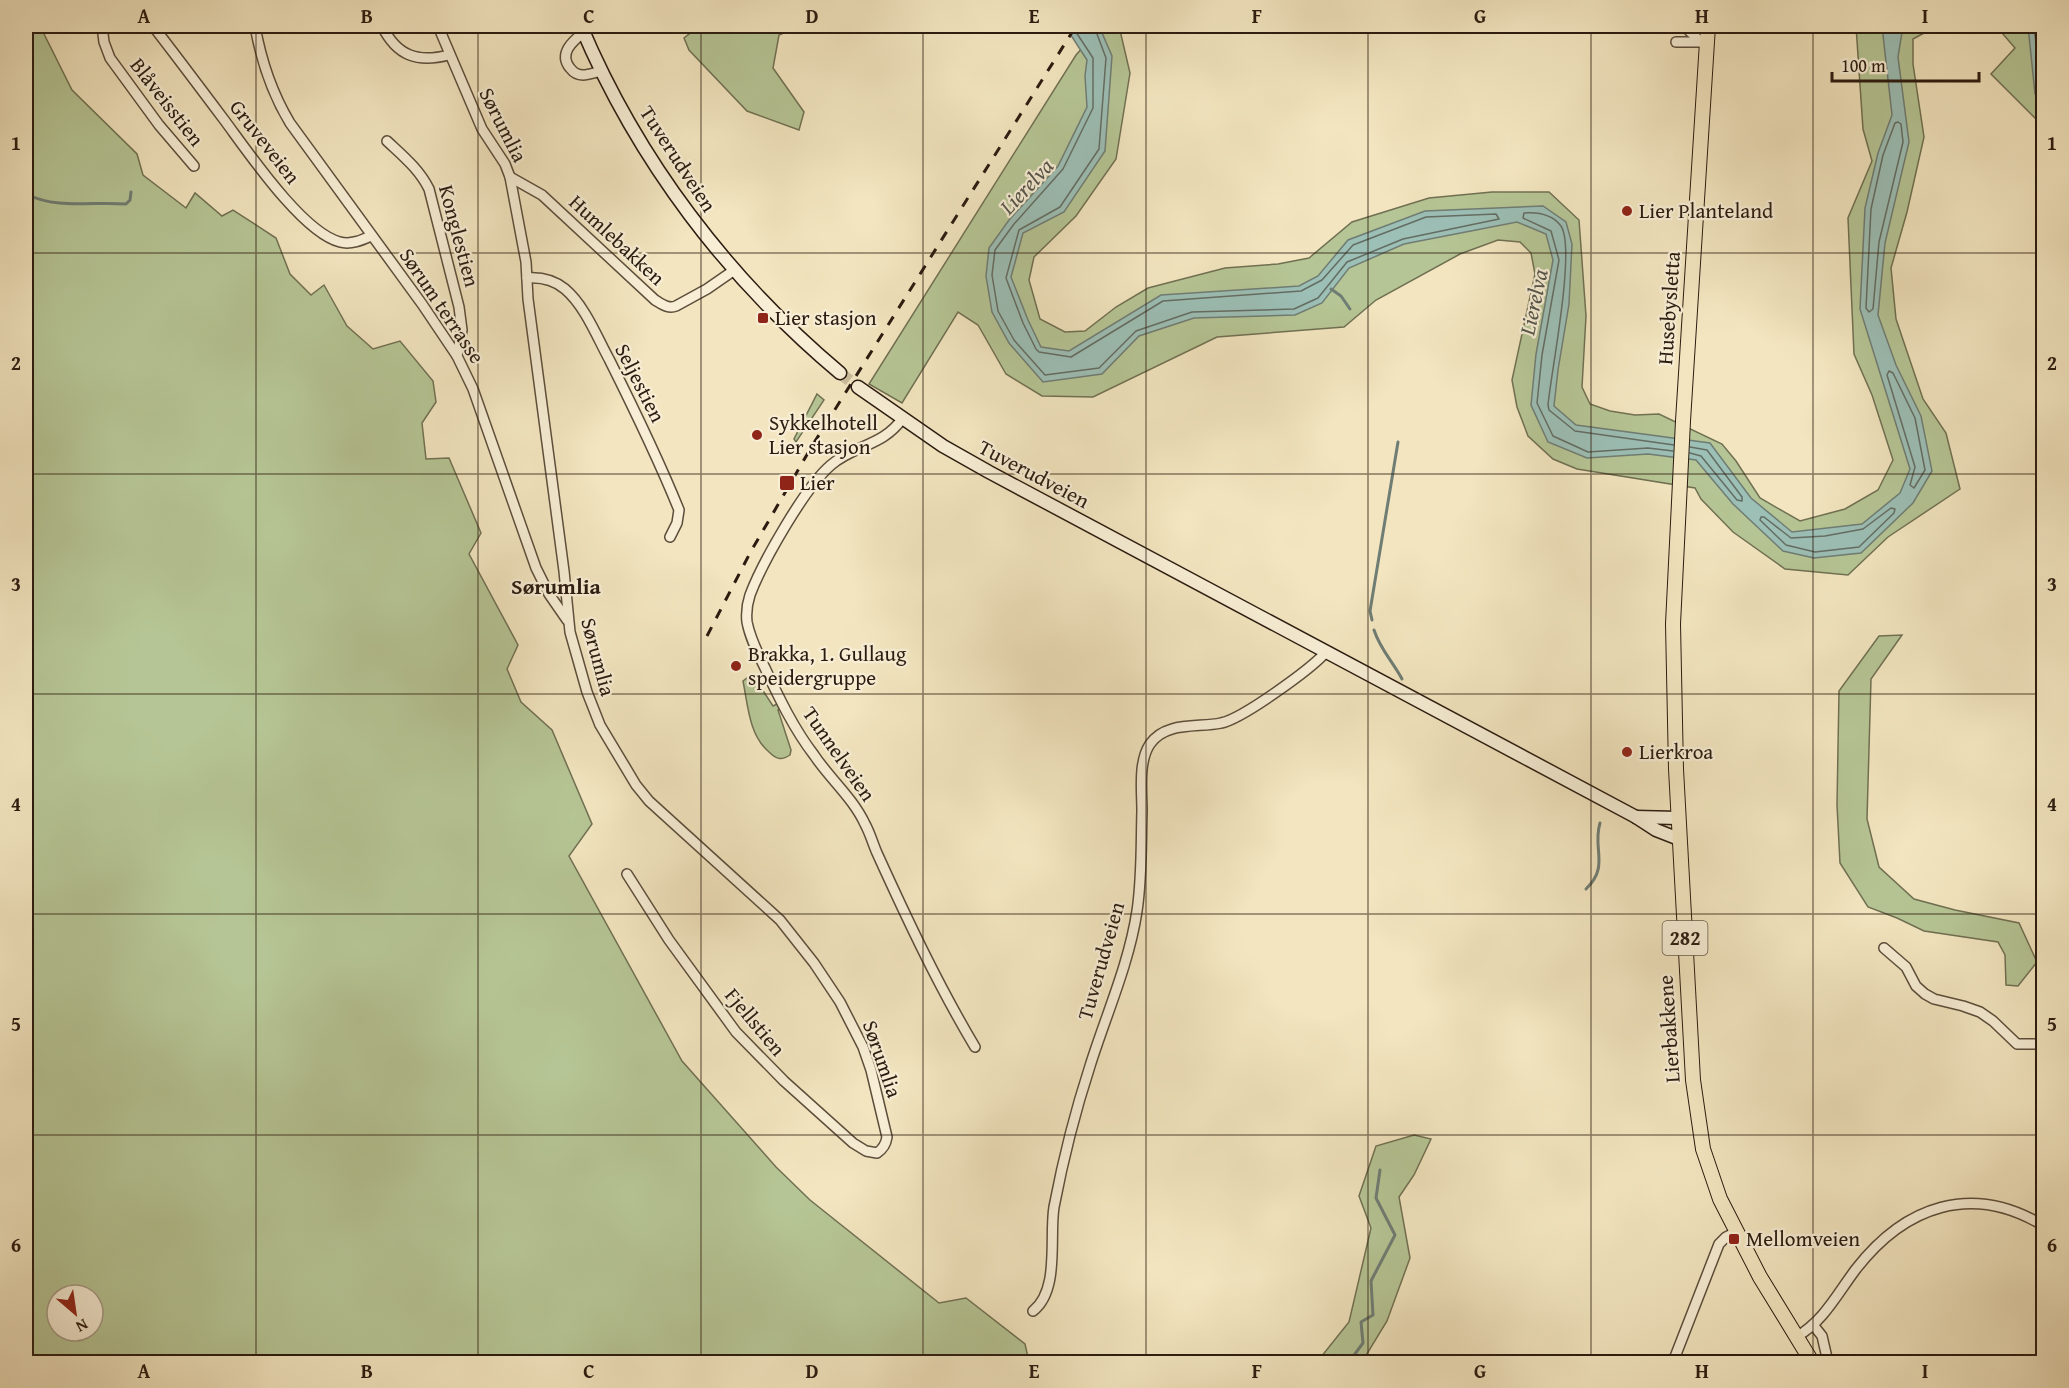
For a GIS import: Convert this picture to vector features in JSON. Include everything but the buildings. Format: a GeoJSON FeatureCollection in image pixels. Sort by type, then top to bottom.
{"type":"FeatureCollection","features":[{"type":"Feature","properties":{"kind":"main road","name":"Husebysletta"},"geometry":{"type":"LineString","coordinates":[[1680,486],[1704,41],[1708,26]]}},
{"type":"Feature","properties":{"kind":"main road","name":"Tuverudveien"},"geometry":{"type":"LineString","coordinates":[[583,29],[602,71],[654,164],[692,218],[733,271],[796,336],[840,373]]}},
{"type":"Feature","properties":{"kind":"main road","name":"Tuverudveien"},"geometry":{"type":"LineString","coordinates":[[858,387],[902,419],[989,472],[1636,817],[1656,830],[1679,839]]}},
{"type":"Feature","properties":{"kind":"main road","name":"Lierbakkene"},"geometry":{"type":"LineString","coordinates":[[1680,486],[1673,646],[1679,839],[1690,1045],[1698,1123],[1710,1174],[1736,1232],[1812,1362]]}},
{"type":"Feature","properties":{"kind":"main road","name":"Tuverudveien"},"geometry":{"type":"LineString","coordinates":[[1636,817],[1678,818]]}},
{"type":"Feature","properties":{"kind":"street","name":"Blåveisstien"},"geometry":{"type":"LineString","coordinates":[[102,26],[104,42],[110,58],[159,125],[194,166]]}},
{"type":"Feature","properties":{"kind":"street","name":"Gruveveien"},"geometry":{"type":"LineString","coordinates":[[153,26],[256,164],[316,229],[341,243],[350,243],[371,236]]}},
{"type":"Feature","properties":{"kind":"street","name":"Sørum terrasse"},"geometry":{"type":"LineString","coordinates":[[255,26],[264,64],[278,103],[290,123],[422,304],[457,356],[473,389],[537,568],[549,594],[569,623]]}},
{"type":"Feature","properties":{"kind":"street"},"geometry":{"type":"LineString","coordinates":[[382,26],[393,44],[406,54],[421,58],[449,55]]}},
{"type":"Feature","properties":{"kind":"street","name":"Sørumlia"},"geometry":{"type":"LineString","coordinates":[[438,26],[482,129],[505,164],[510,177],[522,238],[569,623],[587,692],[600,725],[636,785],[649,801],[780,920],[814,963],[854,1028],[871,1070],[885,1127],[886,1143]]}},
{"type":"Feature","properties":{"kind":"street"},"geometry":{"type":"LineString","coordinates":[[1684,26],[1704,41]]}},
{"type":"Feature","properties":{"kind":"street"},"geometry":{"type":"LineString","coordinates":[[583,29],[568,47],[565,56],[568,65],[574,72],[582,75],[602,71]]}},
{"type":"Feature","properties":{"kind":"street"},"geometry":{"type":"LineString","coordinates":[[1676,42],[1704,41]]}},
{"type":"Feature","properties":{"kind":"street","name":"Konglestien"},"geometry":{"type":"LineString","coordinates":[[387,141],[423,177],[429,189],[461,318],[462,330],[457,356]]}},
{"type":"Feature","properties":{"kind":"street","name":"Humlebakken"},"geometry":{"type":"LineString","coordinates":[[510,177],[542,195],[663,305],[676,306],[733,271]]}},
{"type":"Feature","properties":{"kind":"street","name":"Seljestien"},"geometry":{"type":"LineString","coordinates":[[527,278],[543,278],[557,283],[567,290],[584,314],[646,433],[679,510],[677,523],[670,537]]}},
{"type":"Feature","properties":{"kind":"street","name":"Tunnelveien"},"geometry":{"type":"LineString","coordinates":[[902,419],[891,433],[831,464],[809,490],[782,533],[751,594],[747,610],[748,624],[760,658],[791,718],[813,755],[851,801],[866,824],[876,852],[914,932],[945,995],[975,1047]]}},
{"type":"Feature","properties":{"kind":"street","name":"Tuverudveien"},"geometry":{"type":"LineString","coordinates":[[1033,1311],[1041,1302],[1050,1278],[1054,1209],[1073,1123],[1089,1066],[1121,978],[1137,914],[1140,882],[1142,779],[1150,744],[1165,732],[1184,726],[1222,723],[1243,714],[1326,652]]}},
{"type":"Feature","properties":{"kind":"street","name":"Fjellstien"},"geometry":{"type":"LineString","coordinates":[[627,874],[710,997],[736,1032],[759,1057],[853,1143],[866,1151],[878,1153],[886,1143]]}},
{"type":"Feature","properties":{"kind":"street"},"geometry":{"type":"LineString","coordinates":[[1884,948],[1906,967],[1916,986],[1928,997],[1980,1012],[1994,1021],[2018,1044],[2043,1044]]}},
{"type":"Feature","properties":{"kind":"street"},"geometry":{"type":"LineString","coordinates":[[1796,1337],[1814,1326],[1873,1250],[1904,1223],[1925,1212],[1958,1205],[2001,1207],[2015,1211],[2043,1226]]}},
{"type":"Feature","properties":{"kind":"street"},"geometry":{"type":"LineString","coordinates":[[1673,1362],[1719,1244],[1736,1232]]}},
{"type":"Feature","properties":{"kind":"street"},"geometry":{"type":"LineString","coordinates":[[1814,1326],[1822,1336],[1828,1362]]}},
{"type":"Feature","properties":{"kind":"green space"},"geometry":{"type":"Polygon","coordinates":[[[26,26],[40,26],[72,90],[137,154],[143,175],[186,208],[195,193],[222,216],[233,210],[276,238],[290,274],[311,295],[324,285],[347,326],[373,349],[400,341],[433,381],[436,402],[422,423],[426,459],[449,458],[481,533],[469,554],[518,645],[507,669],[521,702],[552,730],[592,824],[569,856],[682,1061],[776,1167],[810,1200],[939,1303],[966,1298],[1025,1344],[1029,1362],[26,1362],[26,26]]]}},
{"type":"Feature","properties":{"kind":"green space"},"geometry":{"type":"Polygon","coordinates":[[[731,26],[753,32],[767,26],[800,26],[779,35],[773,68],[804,112],[799,130],[747,111],[689,50],[684,38],[698,27],[731,26]]]}},
{"type":"Feature","properties":{"kind":"green space"},"geometry":{"type":"Polygon","coordinates":[[[1102,26],[1119,26],[1130,73],[1116,159],[1076,216],[1034,257],[1029,280],[1040,319],[1065,332],[1085,331],[1116,307],[1148,288],[1225,268],[1278,264],[1309,258],[1352,222],[1429,198],[1492,192],[1549,192],[1579,220],[1586,316],[1582,387],[1590,404],[1610,411],[1635,415],[1659,414],[1722,444],[1760,498],[1800,521],[1845,509],[1878,490],[1893,460],[1872,395],[1854,354],[1848,218],[1872,161],[1863,129],[1856,26],[1937,26],[1913,39],[1913,64],[1924,137],[1907,212],[1891,268],[1896,319],[1923,399],[1946,433],[1960,489],[1888,537],[1848,575],[1785,569],[1733,532],[1701,499],[1695,488],[1577,469],[1553,459],[1528,436],[1517,407],[1512,380],[1535,274],[1531,253],[1520,242],[1498,240],[1460,254],[1376,300],[1344,327],[1217,337],[1093,397],[1042,396],[1006,374],[978,325],[958,312],[902,403],[869,384],[1076,55],[1102,26]]]}},
{"type":"Feature","properties":{"kind":"green space"},"geometry":{"type":"Polygon","coordinates":[[[1996,26],[2043,26],[2043,126],[1991,74],[2015,48],[1996,26]]]}},
{"type":"Feature","properties":{"kind":"green space"},"geometry":{"type":"Polygon","coordinates":[[[817,394],[824,400],[796,442],[794,439],[817,394]]]}},
{"type":"Feature","properties":{"kind":"green space"},"geometry":{"type":"Polygon","coordinates":[[[1902,635],[1871,679],[1867,819],[1879,867],[1914,899],[2019,923],[2037,962],[2018,986],[2006,985],[2005,955],[1998,942],[1924,931],[1868,907],[1840,863],[1837,805],[1839,691],[1879,636],[1902,635]]]}},
{"type":"Feature","properties":{"kind":"green space"},"geometry":{"type":"Polygon","coordinates":[[[752,674],[773,706],[779,703],[782,708],[778,710],[791,750],[790,755],[784,758],[776,758],[769,752],[753,729],[743,681],[752,674]]]}},
{"type":"Feature","properties":{"kind":"green space"},"geometry":{"type":"Polygon","coordinates":[[[1414,1135],[1431,1139],[1414,1175],[1399,1197],[1410,1258],[1387,1321],[1362,1362],[1317,1362],[1349,1322],[1371,1228],[1359,1196],[1376,1146],[1414,1135]]]}},
{"type":"Feature","properties":{"kind":"water"},"geometry":{"type":"Polygon","coordinates":[[[1065,26],[1099,26],[1112,56],[1105,151],[1064,212],[1023,233],[1011,277],[1041,347],[1069,351],[1161,295],[1299,286],[1318,276],[1348,240],[1425,211],[1543,206],[1566,222],[1572,244],[1569,304],[1554,406],[1576,425],[1710,443],[1751,498],[1792,532],[1862,524],[1900,493],[1910,469],[1860,309],[1865,208],[1878,153],[1892,115],[1882,26],[1903,26],[1898,57],[1909,142],[1885,243],[1878,315],[1896,365],[1921,416],[1932,471],[1913,503],[1861,553],[1814,558],[1783,551],[1733,504],[1696,460],[1648,454],[1587,458],[1548,442],[1531,405],[1536,354],[1553,260],[1546,234],[1517,222],[1404,244],[1349,268],[1322,303],[1295,315],[1194,318],[1139,336],[1102,374],[1043,382],[1009,343],[992,312],[986,276],[989,248],[1009,220],[1058,166],[1087,107],[1085,76],[1087,60],[1065,26]]]}},
{"type":"Feature","properties":{"kind":"water"},"geometry":{"type":"Polygon","coordinates":[[[2028,26],[2043,26],[2043,105],[2035,94],[2028,26]]]}},
{"type":"Feature","properties":{"kind":"waterway"},"geometry":{"type":"LineString","coordinates":[[26,194],[51,202],[126,204],[130,200],[131,192]]}},
{"type":"Feature","properties":{"kind":"waterway"},"geometry":{"type":"LineString","coordinates":[[1331,289],[1341,296],[1350,309]]}},
{"type":"Feature","properties":{"kind":"waterway"},"geometry":{"type":"LineString","coordinates":[[1372,620],[1370,611],[1398,442]]}},
{"type":"Feature","properties":{"kind":"waterway"},"geometry":{"type":"LineString","coordinates":[[1374,630],[1402,679]]}},
{"type":"Feature","properties":{"kind":"waterway"},"geometry":{"type":"LineString","coordinates":[[1586,889],[1593,881],[1599,865],[1600,823]]}},
{"type":"Feature","properties":{"kind":"waterway"},"geometry":{"type":"LineString","coordinates":[[1349,1362],[1363,1343],[1361,1322],[1373,1315],[1371,1281],[1395,1235],[1376,1198],[1380,1170]]}},
{"type":"Feature","properties":{"kind":"tunnel"},"geometry":{"type":"LineString","coordinates":[[840,373],[858,387]]}},
{"type":"Feature","properties":{"kind":"railway"},"geometry":{"type":"LineString","coordinates":[[707,636],[750,553],[812,446],[1076,26]]}},
{"type":"Feature","properties":{"kind":"place","name":"Lier Planteland"},"geometry":{"type":"Point","coordinates":[1627,211]}},
{"type":"Feature","properties":{"kind":"place","name":"Lier stasjon"},"geometry":{"type":"Point","coordinates":[763,318]}},
{"type":"Feature","properties":{"kind":"place","name":"Sykkelhotell Lier stasjon"},"geometry":{"type":"Point","coordinates":[757,435]}},
{"type":"Feature","properties":{"kind":"place","name":"Lier"},"geometry":{"type":"Point","coordinates":[787,483]}},
{"type":"Feature","properties":{"kind":"place","name":"Brakka, 1. Gullaug speidergruppe"},"geometry":{"type":"Point","coordinates":[736,666]}},
{"type":"Feature","properties":{"kind":"place","name":"Lierkroa"},"geometry":{"type":"Point","coordinates":[1627,752]}},
{"type":"Feature","properties":{"kind":"place","name":"Mellomveien"},"geometry":{"type":"Point","coordinates":[1734,1239]}},
{"type":"Feature","properties":{"kind":"district","name":"Sørumlia"},"geometry":{"type":"Point","coordinates":[556,586]}},
{"type":"Feature","properties":{"kind":"water label","name":"Lierelva"},"geometry":{"type":"Point","coordinates":[1026,186]}},
{"type":"Feature","properties":{"kind":"water label","name":"Lierelva"},"geometry":{"type":"Point","coordinates":[1533,302]}}]}
